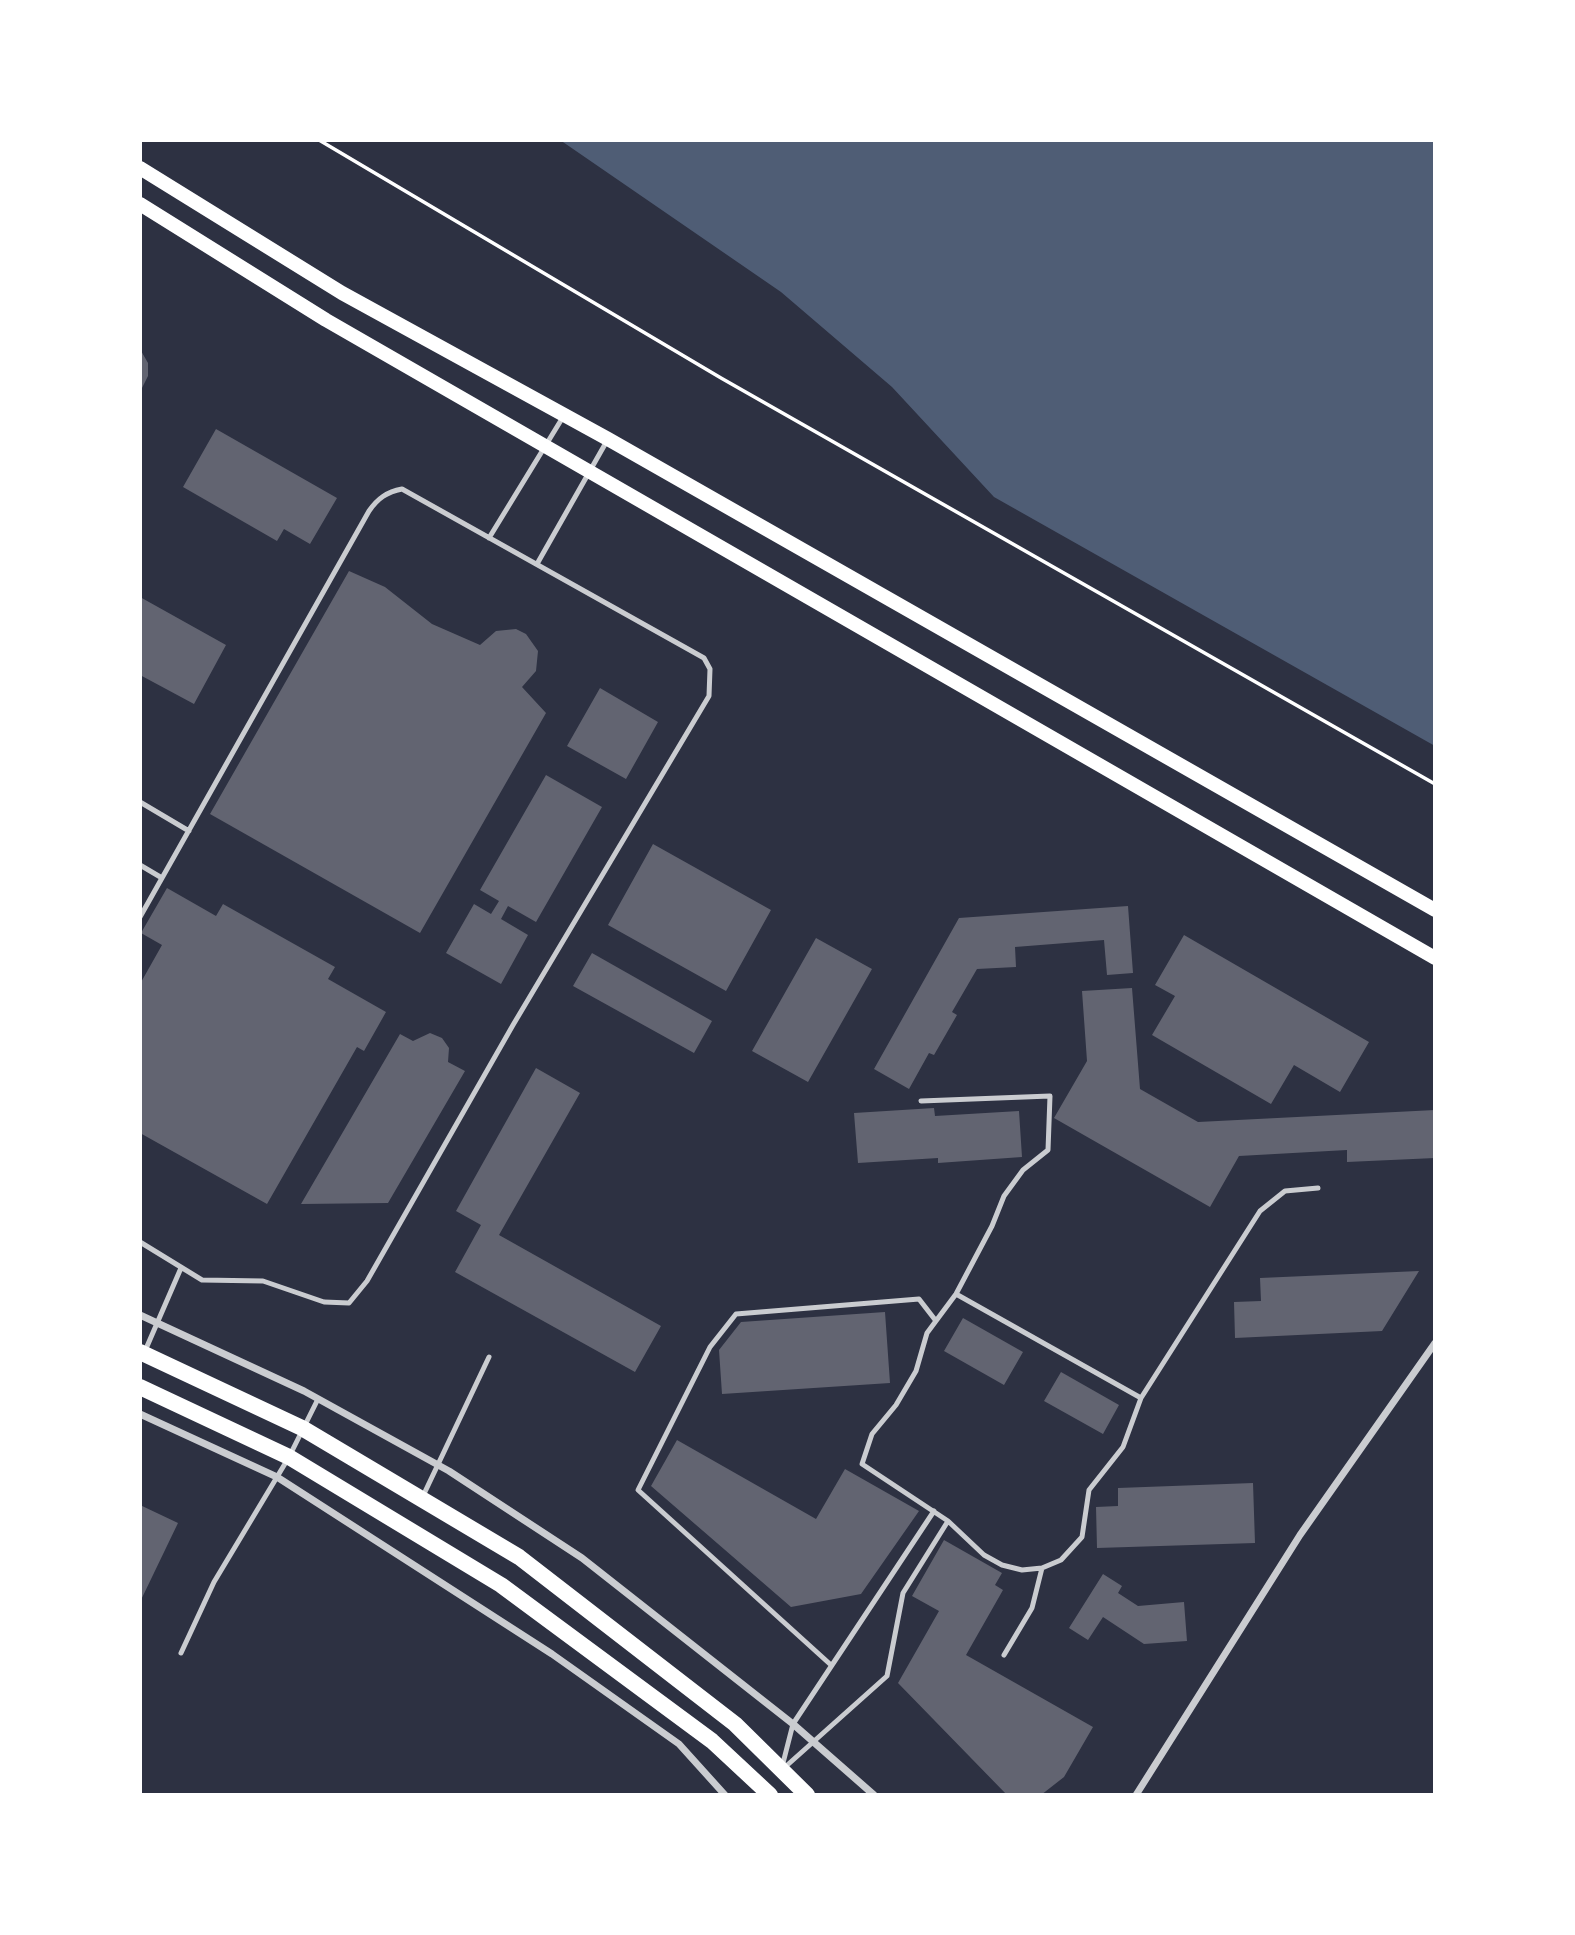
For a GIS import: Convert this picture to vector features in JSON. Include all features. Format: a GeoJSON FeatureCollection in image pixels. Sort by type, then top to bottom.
{"type":"FeatureCollection","features":[{"type":"Feature","properties":{"kind":"main road"},"geometry":{"type":"LineString","coordinates":[[140,168],[342,293],[608,439],[1435,910]]}},
{"type":"Feature","properties":{"kind":"main road"},"geometry":{"type":"LineString","coordinates":[[140,204],[326,320],[1435,958]]}},
{"type":"Feature","properties":{"kind":"main road"},"geometry":{"type":"LineString","coordinates":[[142,1353],[302,1428],[519,1557],[735,1724],[807,1795]]}},
{"type":"Feature","properties":{"kind":"main road"},"geometry":{"type":"LineString","coordinates":[[140,1387],[289,1457],[501,1585],[712,1741],[770,1795]]}},
{"type":"Feature","properties":{"kind":"street"},"geometry":{"type":"LineString","coordinates":[[140,1315],[318,1399],[437,1465],[582,1558],[793,1724],[874,1795]]}},
{"type":"Feature","properties":{"kind":"street"},"geometry":{"type":"LineString","coordinates":[[1136,1795],[1300,1535],[1435,1343]]}},
{"type":"Feature","properties":{"kind":"street"},"geometry":{"type":"LineString","coordinates":[[140,1414],[277,1477],[594,1684],[678,1744],[725,1795]]}},
{"type":"Feature","properties":{"kind":"lane"},"geometry":{"type":"LineString","coordinates":[[489,538],[565,415]]}},
{"type":"Feature","properties":{"kind":"lane"},"geometry":{"type":"LineString","coordinates":[[537,564],[608,439]]}},
{"type":"Feature","properties":{"kind":"lane"},"geometry":{"type":"LineString","coordinates":[[140,917],[375,502],[383,495],[402,489],[704,657],[710,669],[709,695],[513,1025],[368,1281],[349,1303],[324,1302],[263,1281],[202,1280],[140,1242]]}},
{"type":"Feature","properties":{"kind":"lane"},"geometry":{"type":"LineString","coordinates":[[140,802],[189,831]]}},
{"type":"Feature","properties":{"kind":"lane"},"geometry":{"type":"LineString","coordinates":[[140,866],[162,878]]}},
{"type":"Feature","properties":{"kind":"lane"},"geometry":{"type":"LineString","coordinates":[[920,1101],[1050,1096],[1048,1150],[1023,1170],[1004,1196],[992,1226],[956,1294],[927,1333],[916,1371],[896,1405],[872,1433],[862,1464],[948,1521],[984,1555],[1002,1565],[1022,1570],[1061,1560],[1082,1537],[1089,1490],[1122,1447],[1141,1398],[1260,1211],[1285,1191],[1318,1188]]}},
{"type":"Feature","properties":{"kind":"lane"},"geometry":{"type":"LineString","coordinates":[[142,1353],[181,1268]]}},
{"type":"Feature","properties":{"kind":"lane"},"geometry":{"type":"LineString","coordinates":[[956,1294],[1141,1398]]}},
{"type":"Feature","properties":{"kind":"lane"},"geometry":{"type":"LineString","coordinates":[[831,1665],[638,1490],[710,1347],[736,1314],[919,1299],[936,1321]]}},
{"type":"Feature","properties":{"kind":"lane"},"geometry":{"type":"LineString","coordinates":[[422,1499],[489,1357]]}},
{"type":"Feature","properties":{"kind":"lane"},"geometry":{"type":"LineString","coordinates":[[181,1653],[214,1582],[289,1457],[318,1399]]}},
{"type":"Feature","properties":{"kind":"lane"},"geometry":{"type":"LineString","coordinates":[[782,1770],[793,1724],[934,1511]]}},
{"type":"Feature","properties":{"kind":"lane"},"geometry":{"type":"LineString","coordinates":[[782,1770],[887,1676],[904,1593],[948,1521]]}},
{"type":"Feature","properties":{"kind":"lane"},"geometry":{"type":"LineString","coordinates":[[1004,1655],[1032,1608],[1042,1567]]}},
{"type":"Feature","properties":{"kind":"path"},"geometry":{"type":"LineString","coordinates":[[318,140],[709,372],[1435,784]]}},
{"type":"Feature","properties":{"kind":"water"},"geometry":{"type":"Polygon","coordinates":[[[560,140],[1435,140],[1435,746],[994,497],[892,387],[781,292],[560,140]]]}},
{"type":"Feature","properties":{"kind":"building"},"geometry":{"type":"Polygon","coordinates":[[[140,349],[148,363],[148,376],[140,392],[140,349]]]}},
{"type":"Feature","properties":{"kind":"building"},"geometry":{"type":"Polygon","coordinates":[[[216,429],[337,498],[310,544],[284,529],[277,541],[183,487],[216,429]]]}},
{"type":"Feature","properties":{"kind":"building"},"geometry":{"type":"Polygon","coordinates":[[[349,571],[385,587],[432,624],[480,645],[496,631],[516,629],[526,634],[538,651],[536,671],[522,687],[546,713],[420,933],[210,814],[349,571]]]}},
{"type":"Feature","properties":{"kind":"building"},"geometry":{"type":"Polygon","coordinates":[[[140,597],[226,645],[194,704],[140,675],[140,597]]]}},
{"type":"Feature","properties":{"kind":"building"},"geometry":{"type":"Polygon","coordinates":[[[600,688],[658,722],[626,779],[567,746],[600,688]]]}},
{"type":"Feature","properties":{"kind":"building"},"geometry":{"type":"Polygon","coordinates":[[[546,775],[602,807],[536,922],[508,906],[501,919],[528,935],[501,984],[446,953],[474,904],[491,914],[499,901],[480,890],[546,775]]]}},
{"type":"Feature","properties":{"kind":"building"},"geometry":{"type":"Polygon","coordinates":[[[653,844],[771,910],[726,991],[608,925],[653,844]]]}},
{"type":"Feature","properties":{"kind":"building"},"geometry":{"type":"Polygon","coordinates":[[[167,888],[216,916],[223,904],[335,967],[328,979],[386,1012],[364,1051],[357,1047],[267,1204],[140,1133],[140,984],[162,945],[141,933],[167,888]]]}},
{"type":"Feature","properties":{"kind":"building"},"geometry":{"type":"Polygon","coordinates":[[[1128,906],[1133,973],[1107,975],[1104,940],[1015,947],[1016,967],[977,969],[952,1012],[957,1015],[934,1055],[929,1053],[909,1089],[874,1069],[959,918],[1128,906]]]}},
{"type":"Feature","properties":{"kind":"building"},"geometry":{"type":"Polygon","coordinates":[[[1184,935],[1369,1042],[1340,1092],[1294,1065],[1271,1104],[1152,1035],[1175,996],[1155,985],[1184,935]]]}},
{"type":"Feature","properties":{"kind":"building"},"geometry":{"type":"Polygon","coordinates":[[[816,938],[872,969],[808,1082],[752,1051],[816,938]]]}},
{"type":"Feature","properties":{"kind":"building"},"geometry":{"type":"Polygon","coordinates":[[[592,953],[712,1021],[694,1053],[573,986],[592,953]]]}},
{"type":"Feature","properties":{"kind":"building"},"geometry":{"type":"Polygon","coordinates":[[[1132,988],[1140,1089],[1198,1122],[1435,1110],[1435,1158],[1347,1162],[1347,1150],[1239,1156],[1210,1207],[1054,1118],[1087,1061],[1082,991],[1132,988]]]}},
{"type":"Feature","properties":{"kind":"building"},"geometry":{"type":"Polygon","coordinates":[[[430,1033],[442,1038],[449,1048],[448,1062],[465,1071],[388,1203],[301,1204],[400,1034],[413,1041],[430,1033]]]}},
{"type":"Feature","properties":{"kind":"building"},"geometry":{"type":"Polygon","coordinates":[[[536,1068],[580,1093],[499,1235],[661,1326],[635,1372],[455,1272],[481,1225],[456,1211],[536,1068]]]}},
{"type":"Feature","properties":{"kind":"building"},"geometry":{"type":"Polygon","coordinates":[[[934,1108],[935,1116],[1019,1111],[1022,1157],[938,1163],[938,1158],[858,1163],[854,1113],[934,1108]]]}},
{"type":"Feature","properties":{"kind":"building"},"geometry":{"type":"Polygon","coordinates":[[[1419,1271],[1382,1331],[1235,1338],[1234,1302],[1261,1301],[1260,1278],[1419,1271]]]}},
{"type":"Feature","properties":{"kind":"building"},"geometry":{"type":"Polygon","coordinates":[[[885,1312],[890,1383],[722,1394],[719,1350],[741,1322],[885,1312]]]}},
{"type":"Feature","properties":{"kind":"building"},"geometry":{"type":"Polygon","coordinates":[[[963,1318],[1023,1352],[1004,1385],[944,1351],[963,1318]]]}},
{"type":"Feature","properties":{"kind":"building"},"geometry":{"type":"Polygon","coordinates":[[[1061,1372],[1119,1405],[1103,1434],[1044,1401],[1061,1372]]]}},
{"type":"Feature","properties":{"kind":"building"},"geometry":{"type":"Polygon","coordinates":[[[677,1440],[816,1519],[845,1469],[919,1511],[861,1594],[791,1607],[651,1486],[677,1440]]]}},
{"type":"Feature","properties":{"kind":"building"},"geometry":{"type":"Polygon","coordinates":[[[1253,1483],[1255,1543],[1097,1548],[1096,1507],[1118,1506],[1118,1488],[1253,1483]]]}},
{"type":"Feature","properties":{"kind":"building"},"geometry":{"type":"Polygon","coordinates":[[[140,1505],[178,1523],[140,1602],[140,1505]]]}},
{"type":"Feature","properties":{"kind":"building"},"geometry":{"type":"Polygon","coordinates":[[[944,1540],[1002,1573],[995,1585],[1003,1590],[966,1655],[1093,1727],[1064,1777],[1041,1795],[1007,1795],[898,1683],[939,1611],[912,1596],[944,1540]]]}},
{"type":"Feature","properties":{"kind":"building"},"geometry":{"type":"Polygon","coordinates":[[[1103,1574],[1122,1586],[1118,1593],[1138,1606],[1184,1602],[1187,1641],[1144,1644],[1103,1617],[1088,1640],[1069,1628],[1103,1574]]]}}]}
